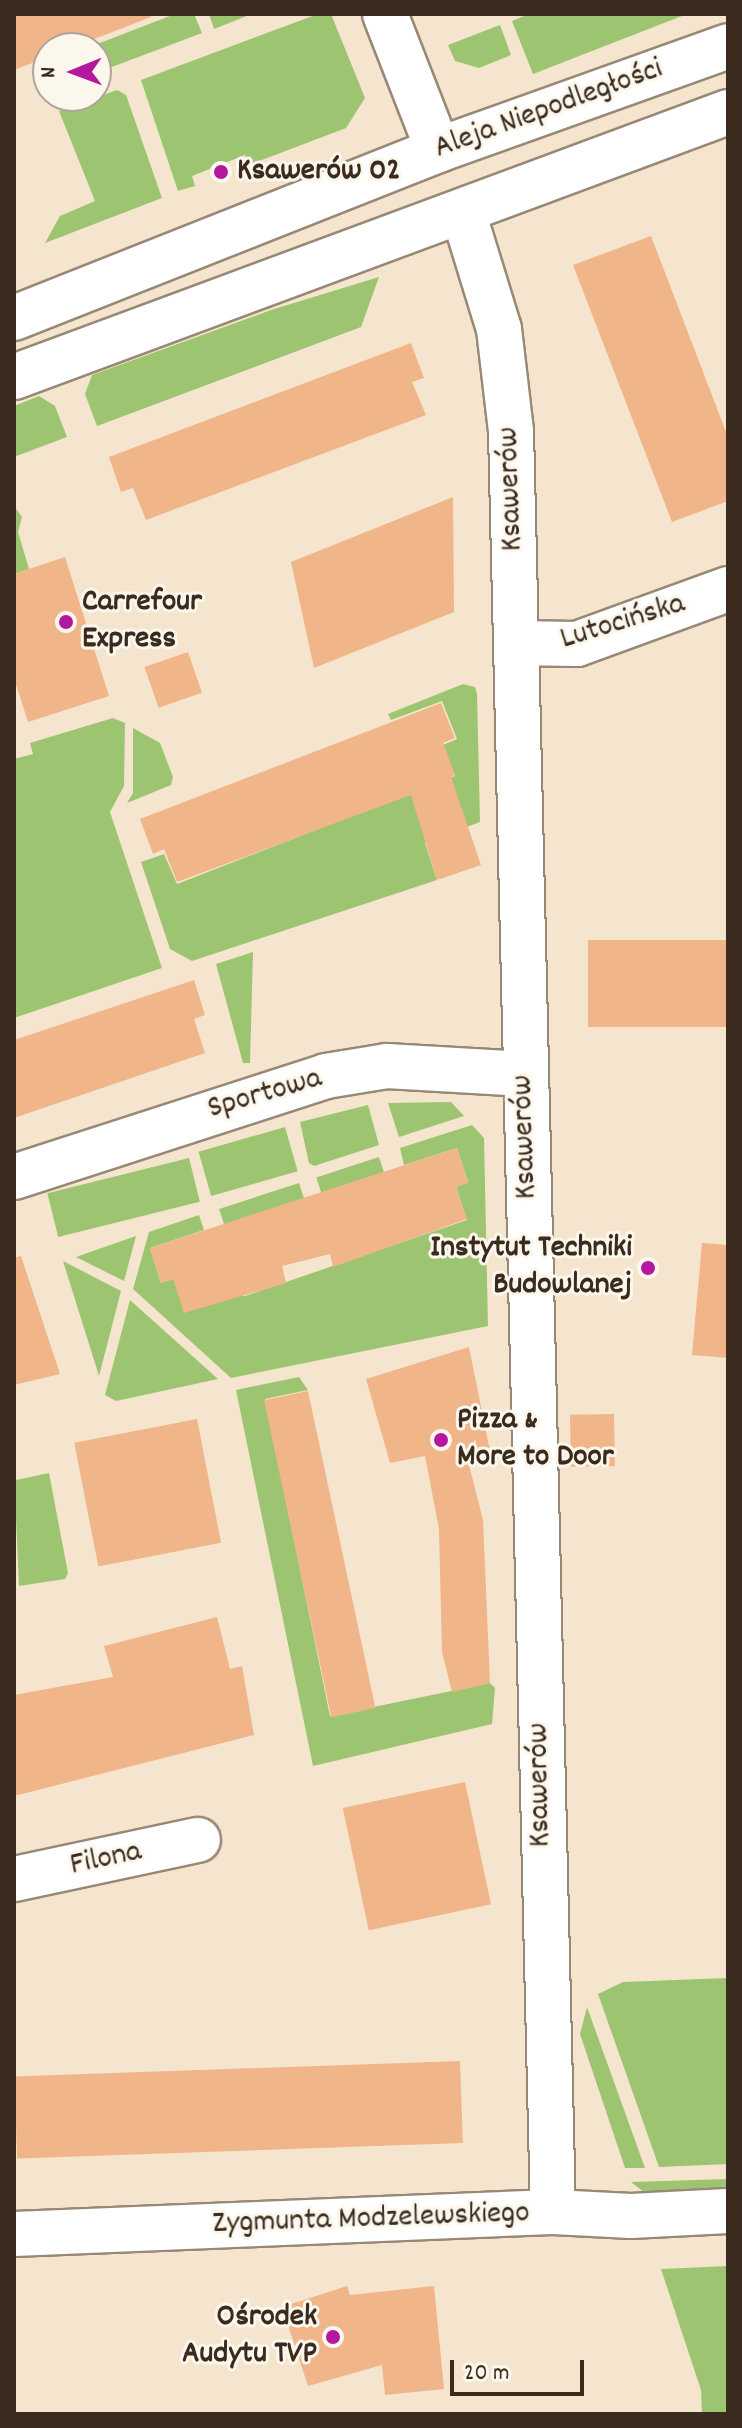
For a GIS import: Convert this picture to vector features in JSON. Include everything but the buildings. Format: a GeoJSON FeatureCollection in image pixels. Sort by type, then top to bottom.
{"type":"FeatureCollection","features":[{"type":"Feature","properties":{"kind":"street"},"geometry":{"type":"LineString","coordinates":[[385,14],[438,150]]}},
{"type":"Feature","properties":{"kind":"street","name":"Aleja Niepodległości"},"geometry":{"type":"LineString","coordinates":[[14,318],[438,150],[728,46]]}},
{"type":"Feature","properties":{"kind":"street","name":"Aleja Niepodległości"},"geometry":{"type":"LineString","coordinates":[[14,377],[728,112]]}},
{"type":"Feature","properties":{"kind":"street","name":"Ksawerów"},"geometry":{"type":"LineString","coordinates":[[438,150],[490,291],[505,371],[516,643],[553,2212]]}},
{"type":"Feature","properties":{"kind":"street","name":"Lutocińska"},"geometry":{"type":"LineString","coordinates":[[516,643],[577,644],[728,589]]}},
{"type":"Feature","properties":{"kind":"street","name":"Sportowa"},"geometry":{"type":"LineString","coordinates":[[14,1177],[326,1076],[387,1066],[525,1074]]}},
{"type":"Feature","properties":{"kind":"street","name":"Filona"},"geometry":{"type":"LineString","coordinates":[[14,1879],[198,1840]]}},
{"type":"Feature","properties":{"kind":"street","name":"Zygmunta Modzelewskiego"},"geometry":{"type":"LineString","coordinates":[[14,2234],[553,2212],[631,2216],[728,2211]]}},
{"type":"Feature","properties":{"kind":"green space"},"geometry":{"type":"Polygon","coordinates":[[[175,14],[194,14],[202,33],[112,67],[112,38],[175,14]]]}},
{"type":"Feature","properties":{"kind":"green space"},"geometry":{"type":"Polygon","coordinates":[[[209,14],[252,14],[214,29],[209,14]]]}},
{"type":"Feature","properties":{"kind":"green space"},"geometry":{"type":"Polygon","coordinates":[[[318,14],[331,14],[365,98],[346,128],[249,165],[245,155],[192,176],[195,186],[178,191],[141,80],[318,14]]]}},
{"type":"Feature","properties":{"kind":"green space"},"geometry":{"type":"Polygon","coordinates":[[[529,14],[687,14],[533,74],[512,21],[529,14]]]}},
{"type":"Feature","properties":{"kind":"green space"},"geometry":{"type":"Polygon","coordinates":[[[500,25],[511,55],[479,68],[455,61],[448,45],[500,25]]]}},
{"type":"Feature","properties":{"kind":"green space"},"geometry":{"type":"Polygon","coordinates":[[[117,90],[126,95],[162,198],[45,243],[60,216],[95,201],[59,112],[112,112],[112,92],[117,90]]]}},
{"type":"Feature","properties":{"kind":"green space"},"geometry":{"type":"Polygon","coordinates":[[[379,277],[361,327],[97,426],[85,394],[92,375],[271,310],[379,277]]]}},
{"type":"Feature","properties":{"kind":"green space"},"geometry":{"type":"Polygon","coordinates":[[[39,396],[55,406],[67,437],[14,457],[14,406],[39,396]]]}},
{"type":"Feature","properties":{"kind":"green space"},"geometry":{"type":"Polygon","coordinates":[[[14,506],[22,517],[18,532],[29,569],[14,574],[14,506]]]}},
{"type":"Feature","properties":{"kind":"green space"},"geometry":{"type":"Polygon","coordinates":[[[463,684],[475,687],[477,694],[480,822],[425,843],[437,880],[192,961],[170,949],[141,862],[164,854],[177,884],[455,776],[443,745],[457,739],[442,701],[391,720],[388,714],[463,684]]]}},
{"type":"Feature","properties":{"kind":"green space"},"geometry":{"type":"Polygon","coordinates":[[[113,718],[125,723],[124,786],[110,812],[162,968],[14,1018],[14,759],[33,754],[30,743],[113,718]]]}},
{"type":"Feature","properties":{"kind":"green space"},"geometry":{"type":"Polygon","coordinates":[[[133,728],[160,743],[173,777],[171,785],[127,803],[133,793],[133,728]]]}},
{"type":"Feature","properties":{"kind":"green space"},"geometry":{"type":"Polygon","coordinates":[[[253,952],[250,1063],[243,1063],[216,964],[253,952]]]}},
{"type":"Feature","properties":{"kind":"green space"},"geometry":{"type":"Polygon","coordinates":[[[451,1102],[464,1116],[399,1137],[388,1103],[451,1102]]]}},
{"type":"Feature","properties":{"kind":"green space"},"geometry":{"type":"Polygon","coordinates":[[[368,1105],[379,1145],[314,1166],[309,1163],[300,1122],[368,1105]]]}},
{"type":"Feature","properties":{"kind":"green space"},"geometry":{"type":"Polygon","coordinates":[[[472,1125],[484,1138],[488,1326],[231,1378],[133,1289],[149,1232],[199,1215],[204,1230],[150,1248],[161,1283],[173,1279],[245,1296],[467,1220],[456,1187],[468,1182],[457,1148],[404,1165],[400,1148],[472,1125]]]}},
{"type":"Feature","properties":{"kind":"green space"},"geometry":{"type":"Polygon","coordinates":[[[285,1127],[298,1171],[211,1196],[198,1152],[285,1127]]]}},
{"type":"Feature","properties":{"kind":"green space"},"geometry":{"type":"Polygon","coordinates":[[[379,1157],[384,1172],[321,1193],[316,1177],[379,1157]]]}},
{"type":"Feature","properties":{"kind":"green space"},"geometry":{"type":"Polygon","coordinates":[[[189,1158],[200,1202],[58,1237],[47,1193],[189,1158]]]}},
{"type":"Feature","properties":{"kind":"green space"},"geometry":{"type":"Polygon","coordinates":[[[299,1183],[304,1198],[224,1224],[219,1209],[299,1183]]]}},
{"type":"Feature","properties":{"kind":"green space"},"geometry":{"type":"Polygon","coordinates":[[[136,1236],[124,1281],[76,1257],[136,1236]]]}},
{"type":"Feature","properties":{"kind":"green space"},"geometry":{"type":"Polygon","coordinates":[[[63,1261],[121,1291],[99,1376],[63,1261]]]}},
{"type":"Feature","properties":{"kind":"green space"},"geometry":{"type":"Polygon","coordinates":[[[130,1300],[218,1379],[116,1401],[105,1395],[130,1300]]]}},
{"type":"Feature","properties":{"kind":"green space"},"geometry":{"type":"Polygon","coordinates":[[[299,1377],[308,1390],[265,1399],[330,1716],[490,1683],[495,1688],[492,1724],[313,1766],[236,1390],[299,1377]]]}},
{"type":"Feature","properties":{"kind":"green space"},"geometry":{"type":"Polygon","coordinates":[[[14,1473],[16,1480],[49,1473],[68,1573],[65,1579],[19,1586],[14,1473]]]}},
{"type":"Feature","properties":{"kind":"green space"},"geometry":{"type":"Polygon","coordinates":[[[728,1978],[728,2164],[659,2167],[598,1994],[623,1982],[728,1978]]]}},
{"type":"Feature","properties":{"kind":"green space"},"geometry":{"type":"Polygon","coordinates":[[[587,2007],[645,2168],[625,2168],[580,2034],[587,2007]]]}},
{"type":"Feature","properties":{"kind":"green space"},"geometry":{"type":"Polygon","coordinates":[[[728,2179],[728,2200],[654,2200],[631,2182],[728,2179]]]}},
{"type":"Feature","properties":{"kind":"green space"},"geometry":{"type":"Polygon","coordinates":[[[728,2266],[728,2414],[702,2414],[701,2390],[661,2269],[728,2266]]]}},
{"type":"Feature","properties":{"kind":"place","name":"Ksawerów 02"},"geometry":{"type":"Point","coordinates":[221,172]}},
{"type":"Feature","properties":{"kind":"place","name":"Carrefour Express"},"geometry":{"type":"Point","coordinates":[66,622]}},
{"type":"Feature","properties":{"kind":"place","name":"Instytut Techniki Budowlanej"},"geometry":{"type":"Point","coordinates":[648,1268]}},
{"type":"Feature","properties":{"kind":"place","name":"Pizza & More to Door"},"geometry":{"type":"Point","coordinates":[441,1440]}},
{"type":"Feature","properties":{"kind":"place","name":"Ośrodek Audytu TVP"},"geometry":{"type":"Point","coordinates":[333,2337]}}]}
